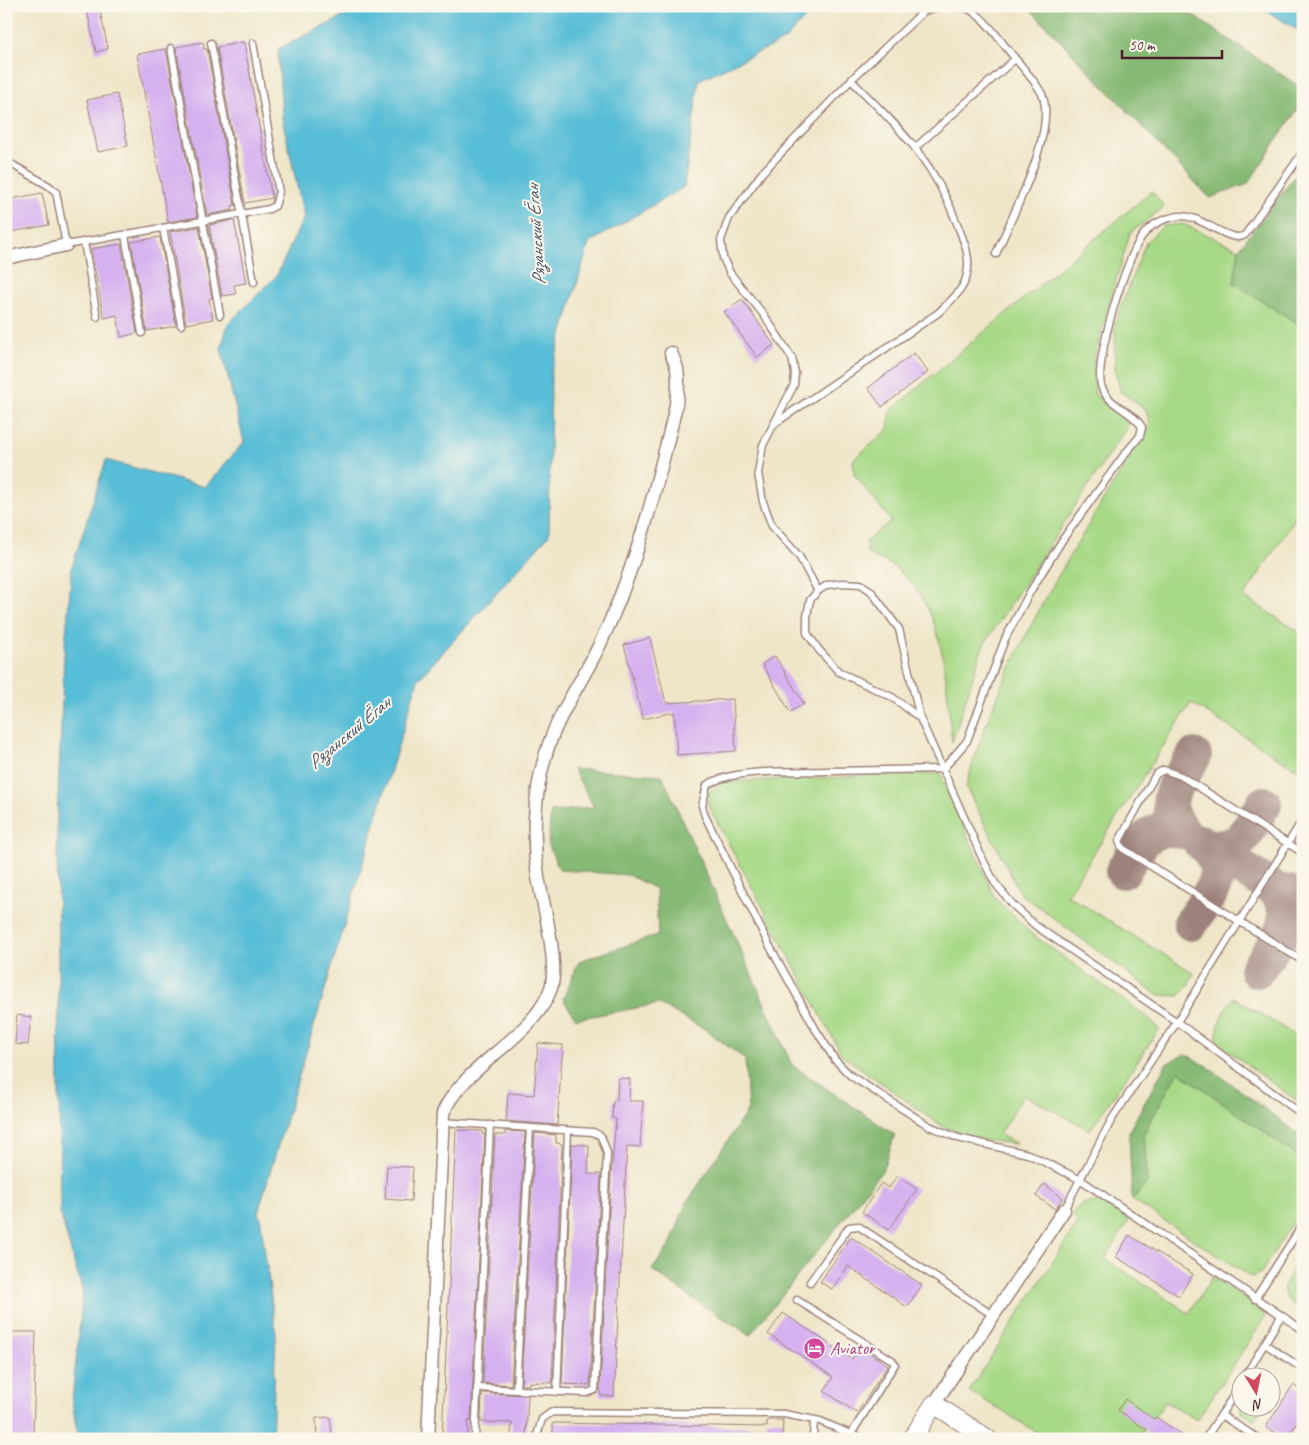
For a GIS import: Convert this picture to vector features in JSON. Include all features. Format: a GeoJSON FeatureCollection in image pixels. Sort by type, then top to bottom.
{"type":"FeatureCollection","features":[{"type":"Feature","properties":{"kind":"main road"},"geometry":{"type":"LineString","coordinates":[[912,1439],[934,1404],[988,1439]]}},
{"type":"Feature","properties":{"kind":"street"},"geometry":{"type":"LineString","coordinates":[[6,258],[66,245]]}},
{"type":"Feature","properties":{"kind":"street"},"geometry":{"type":"LineString","coordinates":[[428,1439],[441,1122],[448,1102],[454,1093],[537,1013],[552,986],[553,960],[538,874],[536,846],[538,789],[553,732],[599,645],[644,532],[673,417],[677,368],[671,353]]}},
{"type":"Feature","properties":{"kind":"street"},"geometry":{"type":"LineString","coordinates":[[934,1404],[1064,1210]]}},
{"type":"Feature","properties":{"kind":"lane"},"geometry":{"type":"LineString","coordinates":[[818,591],[799,556],[772,526],[763,502],[758,473],[763,445],[794,384],[795,373],[792,358],[764,315],[730,273],[723,258],[721,240],[729,218],[762,173],[851,80],[924,11],[943,6]]}},
{"type":"Feature","properties":{"kind":"lane"},"geometry":{"type":"LineString","coordinates":[[959,6],[966,7],[982,20],[1015,59],[1042,95],[1045,115],[1040,151],[996,254]]}},
{"type":"Feature","properties":{"kind":"lane"},"geometry":{"type":"LineString","coordinates":[[211,43],[254,282]]}},
{"type":"Feature","properties":{"kind":"lane"},"geometry":{"type":"LineString","coordinates":[[6,161],[56,192],[66,245],[242,214],[276,206],[279,192],[254,43]]}},
{"type":"Feature","properties":{"kind":"lane"},"geometry":{"type":"LineString","coordinates":[[171,48],[220,315]]}},
{"type":"Feature","properties":{"kind":"lane"},"geometry":{"type":"LineString","coordinates":[[916,147],[1015,59]]}},
{"type":"Feature","properties":{"kind":"lane"},"geometry":{"type":"LineString","coordinates":[[772,425],[938,313],[960,292],[967,274],[968,251],[947,196],[916,147],[851,80]]}},
{"type":"Feature","properties":{"kind":"lane"},"geometry":{"type":"LineString","coordinates":[[1303,152],[1245,235],[1240,238],[1232,237],[1207,223],[1189,216],[1162,219],[1142,236],[1111,310],[1100,370],[1101,386],[1107,396],[1138,420],[1142,427],[1140,436],[1124,455],[1064,539],[1030,592],[1005,639],[967,741],[943,769],[733,775],[715,780],[707,785],[702,806],[704,816],[768,943],[834,1060],[851,1076],[929,1126],[958,1138],[1028,1154],[1081,1180],[1303,1330]]}},
{"type":"Feature","properties":{"kind":"lane"},"geometry":{"type":"LineString","coordinates":[[163,228],[181,325]]}},
{"type":"Feature","properties":{"kind":"lane"},"geometry":{"type":"LineString","coordinates":[[125,235],[142,332]]}},
{"type":"Feature","properties":{"kind":"lane"},"geometry":{"type":"LineString","coordinates":[[84,242],[98,317]]}},
{"type":"Feature","properties":{"kind":"lane"},"geometry":{"type":"LineString","coordinates":[[920,718],[892,697],[839,672],[819,650],[807,633],[810,600],[818,591],[827,585],[842,582],[861,584],[871,591],[899,630],[920,718],[983,860],[995,882],[1012,905],[1036,926],[1177,1022],[1303,1115]]}},
{"type":"Feature","properties":{"kind":"lane"},"geometry":{"type":"LineString","coordinates":[[1303,853],[1181,776],[1164,770],[1156,774],[1120,836],[1122,848],[1303,961]]}},
{"type":"Feature","properties":{"kind":"lane"},"geometry":{"type":"LineString","coordinates":[[1064,1210],[1112,1119],[1177,1022],[1303,819]]}},
{"type":"Feature","properties":{"kind":"lane"},"geometry":{"type":"LineString","coordinates":[[441,1122],[594,1132],[601,1136],[607,1153],[597,1385],[592,1393],[477,1388]]}},
{"type":"Feature","properties":{"kind":"lane"},"geometry":{"type":"LineString","coordinates":[[475,1439],[490,1125]]}},
{"type":"Feature","properties":{"kind":"lane"},"geometry":{"type":"LineString","coordinates":[[516,1390],[530,1128]]}},
{"type":"Feature","properties":{"kind":"lane"},"geometry":{"type":"LineString","coordinates":[[557,1392],[568,1131]]}},
{"type":"Feature","properties":{"kind":"lane"},"geometry":{"type":"LineString","coordinates":[[1255,1299],[1303,1224]]}},
{"type":"Feature","properties":{"kind":"lane"},"geometry":{"type":"LineString","coordinates":[[810,1282],[849,1227],[858,1226],[994,1316]]}},
{"type":"Feature","properties":{"kind":"lane"},"geometry":{"type":"LineString","coordinates":[[797,1300],[892,1360],[895,1364],[849,1436]]}},
{"type":"Feature","properties":{"kind":"lane"},"geometry":{"type":"LineString","coordinates":[[1250,1368],[1281,1316]]}},
{"type":"Feature","properties":{"kind":"lane"},"geometry":{"type":"LineString","coordinates":[[1264,1344],[1303,1369]]}},
{"type":"Feature","properties":{"kind":"lane"},"geometry":{"type":"LineString","coordinates":[[1205,1439],[1232,1398]]}},
{"type":"Feature","properties":{"kind":"lane"},"geometry":{"type":"LineString","coordinates":[[536,1439],[542,1419],[552,1412],[784,1414],[814,1420],[849,1436],[862,1439]]}},
{"type":"Feature","properties":{"kind":"lane"},"geometry":{"type":"LineString","coordinates":[[1221,1415],[1259,1439]]}},
{"type":"Feature","properties":{"kind":"lane"},"geometry":{"type":"LineString","coordinates":[[814,1420],[814,1439]]}},
{"type":"Feature","properties":{"kind":"green space"},"geometry":{"type":"Polygon","coordinates":[[[1027,6],[1179,6],[1303,89],[1303,101],[1248,184],[1210,198],[1027,6]]]}},
{"type":"Feature","properties":{"kind":"green space"},"geometry":{"type":"Polygon","coordinates":[[[1303,166],[1303,327],[1234,283],[1239,249],[1303,166]]]}},
{"type":"Feature","properties":{"kind":"green space"},"geometry":{"type":"Polygon","coordinates":[[[1152,191],[1164,207],[1130,233],[1094,357],[1095,395],[1129,424],[983,646],[952,742],[945,672],[935,626],[926,604],[913,585],[896,568],[868,554],[865,542],[891,521],[854,474],[853,460],[888,430],[891,410],[1152,191]]]}},
{"type":"Feature","properties":{"kind":"green space"},"geometry":{"type":"Polygon","coordinates":[[[1183,224],[1239,249],[1234,283],[1303,327],[1303,506],[1244,597],[1303,634],[1303,773],[1191,703],[1067,895],[1194,973],[1188,986],[1179,996],[1157,995],[1020,893],[966,787],[981,738],[1021,645],[1070,555],[1150,424],[1146,410],[1121,392],[1115,371],[1115,322],[1146,242],[1163,226],[1183,224]]]}},
{"type":"Feature","properties":{"kind":"green space"},"geometry":{"type":"Polygon","coordinates":[[[573,769],[662,775],[792,1065],[895,1135],[882,1171],[750,1335],[696,1301],[652,1270],[670,1245],[686,1204],[748,1110],[745,1059],[706,1030],[659,1004],[576,1019],[563,999],[579,961],[658,935],[656,889],[628,875],[560,870],[548,845],[551,812],[594,807],[573,769]]]}},
{"type":"Feature","properties":{"kind":"green space"},"geometry":{"type":"Polygon","coordinates":[[[940,773],[995,898],[1033,935],[1151,1020],[1159,1030],[1090,1130],[1024,1095],[999,1134],[1017,1144],[982,1140],[942,1126],[842,1055],[708,805],[709,792],[722,782],[940,773]]]}},
{"type":"Feature","properties":{"kind":"green space"},"geometry":{"type":"Polygon","coordinates":[[[1233,997],[1303,1040],[1303,1105],[1217,1043],[1221,1019],[1233,997]]]}},
{"type":"Feature","properties":{"kind":"green space"},"geometry":{"type":"Polygon","coordinates":[[[1185,1054],[1207,1066],[1303,1137],[1303,1160],[1178,1071],[1144,1133],[1147,1183],[1132,1200],[1129,1131],[1166,1064],[1185,1054]]]}},
{"type":"Feature","properties":{"kind":"green space"},"geometry":{"type":"Polygon","coordinates":[[[1178,1071],[1303,1160],[1303,1188],[1301,1192],[1303,1206],[1261,1273],[1251,1277],[1132,1200],[1147,1183],[1144,1133],[1178,1071]]]}},
{"type":"Feature","properties":{"kind":"green space"},"geometry":{"type":"Polygon","coordinates":[[[1102,1202],[1113,1207],[1129,1220],[1105,1259],[1189,1313],[1212,1277],[1264,1311],[1264,1319],[1197,1420],[1166,1402],[1139,1435],[1144,1439],[1048,1439],[969,1391],[1078,1223],[1072,1215],[1081,1205],[1102,1202]]]}},
{"type":"Feature","properties":{"kind":"green space"},"geometry":{"type":"Polygon","coordinates":[[[1296,1264],[1303,1269],[1303,1312],[1289,1301],[1284,1291],[1284,1285],[1296,1264]]]}},
{"type":"Feature","properties":{"kind":"water","name":"Рязанский Ёган"},"geometry":{"type":"Polygon","coordinates":[[[365,6],[816,6],[785,40],[699,80],[684,187],[589,243],[551,372],[549,535],[418,680],[259,1209],[276,1334],[272,1439],[78,1439],[72,1400],[83,1293],[60,1213],[57,822],[64,656],[72,567],[106,460],[205,487],[244,442],[221,349],[228,324],[277,275],[304,217],[282,118],[278,49],[365,6]]]}},
{"type":"Feature","properties":{"kind":"water"},"geometry":{"type":"Polygon","coordinates":[[[1258,6],[1303,6],[1303,33],[1258,6]]]}},
{"type":"Feature","properties":{"kind":"building"},"geometry":{"type":"Polygon","coordinates":[[[86,6],[99,6],[108,49],[96,52],[86,6]]]}},
{"type":"Feature","properties":{"kind":"building"},"geometry":{"type":"Polygon","coordinates":[[[203,42],[204,49],[207,49],[235,205],[232,206],[233,210],[207,215],[176,47],[203,42]]]}},
{"type":"Feature","properties":{"kind":"building"},"geometry":{"type":"Polygon","coordinates":[[[244,42],[272,198],[245,203],[217,47],[244,42]]]}},
{"type":"Feature","properties":{"kind":"building"},"geometry":{"type":"Polygon","coordinates":[[[166,49],[197,217],[168,222],[137,54],[166,49]]]}},
{"type":"Feature","properties":{"kind":"building"},"geometry":{"type":"Polygon","coordinates":[[[117,94],[128,146],[98,152],[87,100],[117,94]]]}},
{"type":"Feature","properties":{"kind":"building"},"geometry":{"type":"Polygon","coordinates":[[[42,193],[49,225],[11,232],[9,225],[6,226],[6,200],[42,193]]]}},
{"type":"Feature","properties":{"kind":"building"},"geometry":{"type":"Polygon","coordinates":[[[234,220],[246,283],[234,285],[236,294],[222,296],[209,225],[234,220]]]}},
{"type":"Feature","properties":{"kind":"building"},"geometry":{"type":"Polygon","coordinates":[[[199,227],[212,298],[209,299],[213,319],[186,324],[170,232],[199,227]]]}},
{"type":"Feature","properties":{"kind":"building"},"geometry":{"type":"Polygon","coordinates":[[[160,237],[176,326],[147,331],[131,242],[160,237]]]}},
{"type":"Feature","properties":{"kind":"building"},"geometry":{"type":"Polygon","coordinates":[[[121,244],[137,333],[121,337],[117,315],[104,318],[91,249],[121,244]]]}},
{"type":"Feature","properties":{"kind":"building"},"geometry":{"type":"Polygon","coordinates":[[[742,299],[774,345],[757,357],[724,312],[742,299]]]}},
{"type":"Feature","properties":{"kind":"building"},"geometry":{"type":"Polygon","coordinates":[[[914,353],[928,372],[882,407],[868,388],[914,353]]]}},
{"type":"Feature","properties":{"kind":"building"},"geometry":{"type":"Polygon","coordinates":[[[650,638],[666,703],[733,699],[736,751],[677,755],[674,712],[643,719],[624,645],[650,638]]]}},
{"type":"Feature","properties":{"kind":"building"},"geometry":{"type":"Polygon","coordinates":[[[775,656],[804,704],[790,712],[762,664],[775,656]]]}},
{"type":"Feature","properties":{"kind":"building"},"geometry":{"type":"Polygon","coordinates":[[[17,1015],[31,1017],[28,1045],[15,1044],[17,1015]]]}},
{"type":"Feature","properties":{"kind":"building"},"geometry":{"type":"Polygon","coordinates":[[[538,1043],[563,1045],[557,1125],[506,1121],[508,1093],[534,1095],[538,1043]]]}},
{"type":"Feature","properties":{"kind":"building"},"geometry":{"type":"Polygon","coordinates":[[[618,1078],[630,1079],[629,1101],[643,1101],[640,1147],[627,1146],[614,1396],[601,1396],[611,1175],[616,1119],[612,1118],[613,1100],[617,1100],[618,1078]]]}},
{"type":"Feature","properties":{"kind":"building"},"geometry":{"type":"Polygon","coordinates":[[[456,1130],[482,1131],[482,1134],[485,1134],[471,1421],[468,1421],[468,1439],[442,1439],[456,1130]]]}},
{"type":"Feature","properties":{"kind":"building"},"geometry":{"type":"Polygon","coordinates":[[[505,1131],[525,1132],[511,1385],[483,1383],[495,1135],[505,1135],[505,1131]]]}},
{"type":"Feature","properties":{"kind":"building"},"geometry":{"type":"Polygon","coordinates":[[[535,1133],[556,1135],[556,1143],[562,1144],[552,1383],[529,1382],[529,1385],[521,1385],[535,1133]]]}},
{"type":"Feature","properties":{"kind":"building"},"geometry":{"type":"Polygon","coordinates":[[[572,1144],[589,1145],[588,1174],[601,1174],[590,1385],[562,1384],[572,1144]]]}},
{"type":"Feature","properties":{"kind":"building"},"geometry":{"type":"Polygon","coordinates":[[[387,1166],[413,1167],[411,1201],[385,1199],[387,1166]]]}},
{"type":"Feature","properties":{"kind":"building"},"geometry":{"type":"Polygon","coordinates":[[[897,1176],[917,1189],[889,1230],[862,1212],[881,1183],[889,1188],[897,1176]]]}},
{"type":"Feature","properties":{"kind":"building"},"geometry":{"type":"Polygon","coordinates":[[[1044,1184],[1063,1198],[1055,1209],[1036,1196],[1044,1184]]]}},
{"type":"Feature","properties":{"kind":"building"},"geometry":{"type":"Polygon","coordinates":[[[1129,1235],[1193,1274],[1179,1296],[1116,1257],[1129,1235]]]}},
{"type":"Feature","properties":{"kind":"building"},"geometry":{"type":"Polygon","coordinates":[[[851,1237],[922,1285],[907,1307],[848,1266],[832,1289],[820,1282],[851,1237]]]}},
{"type":"Feature","properties":{"kind":"building"},"geometry":{"type":"Polygon","coordinates":[[[783,1313],[852,1359],[860,1347],[888,1365],[857,1413],[824,1391],[833,1377],[768,1334],[783,1313]]]}},
{"type":"Feature","properties":{"kind":"building"},"geometry":{"type":"Polygon","coordinates":[[[6,1332],[36,1332],[33,1439],[6,1439],[6,1332]]]}},
{"type":"Feature","properties":{"kind":"building"},"geometry":{"type":"Polygon","coordinates":[[[1293,1385],[1303,1392],[1303,1415],[1286,1439],[1266,1427],[1272,1418],[1282,1418],[1282,1402],[1293,1385]]]}},
{"type":"Feature","properties":{"kind":"building"},"geometry":{"type":"Polygon","coordinates":[[[482,1393],[528,1395],[526,1439],[511,1439],[512,1423],[481,1422],[482,1393]]]}},
{"type":"Feature","properties":{"kind":"building"},"geometry":{"type":"Polygon","coordinates":[[[1125,1399],[1188,1439],[1141,1439],[1147,1430],[1118,1410],[1125,1399]]]}},
{"type":"Feature","properties":{"kind":"building"},"geometry":{"type":"Polygon","coordinates":[[[330,1417],[332,1437],[317,1437],[316,1418],[330,1417]]]}},
{"type":"Feature","properties":{"kind":"building"},"geometry":{"type":"Polygon","coordinates":[[[767,1420],[783,1420],[782,1439],[553,1439],[553,1423],[767,1427],[767,1420]]]}},
{"type":"Feature","properties":{"kind":"taxiway"},"geometry":{"type":"LineString","coordinates":[[1123,871],[1140,846],[1153,833],[1171,829],[1182,831],[1175,821],[1170,802],[1176,784],[1194,756]]}},
{"type":"Feature","properties":{"kind":"taxiway"},"geometry":{"type":"LineString","coordinates":[[1191,923],[1210,894],[1217,874],[1212,855],[1204,845],[1227,847],[1235,844],[1242,838],[1264,804]]}},
{"type":"Feature","properties":{"kind":"taxiway"},"geometry":{"type":"LineString","coordinates":[[1200,842],[1303,907]]}},
{"type":"Feature","properties":{"kind":"taxiway"},"geometry":{"type":"LineString","coordinates":[[1257,970],[1277,941],[1285,923],[1283,903],[1277,891],[1289,893]]}},
{"type":"Feature","properties":{"kind":"place","name":"Aviator"},"geometry":{"type":"Point","coordinates":[814,1348]}}]}
